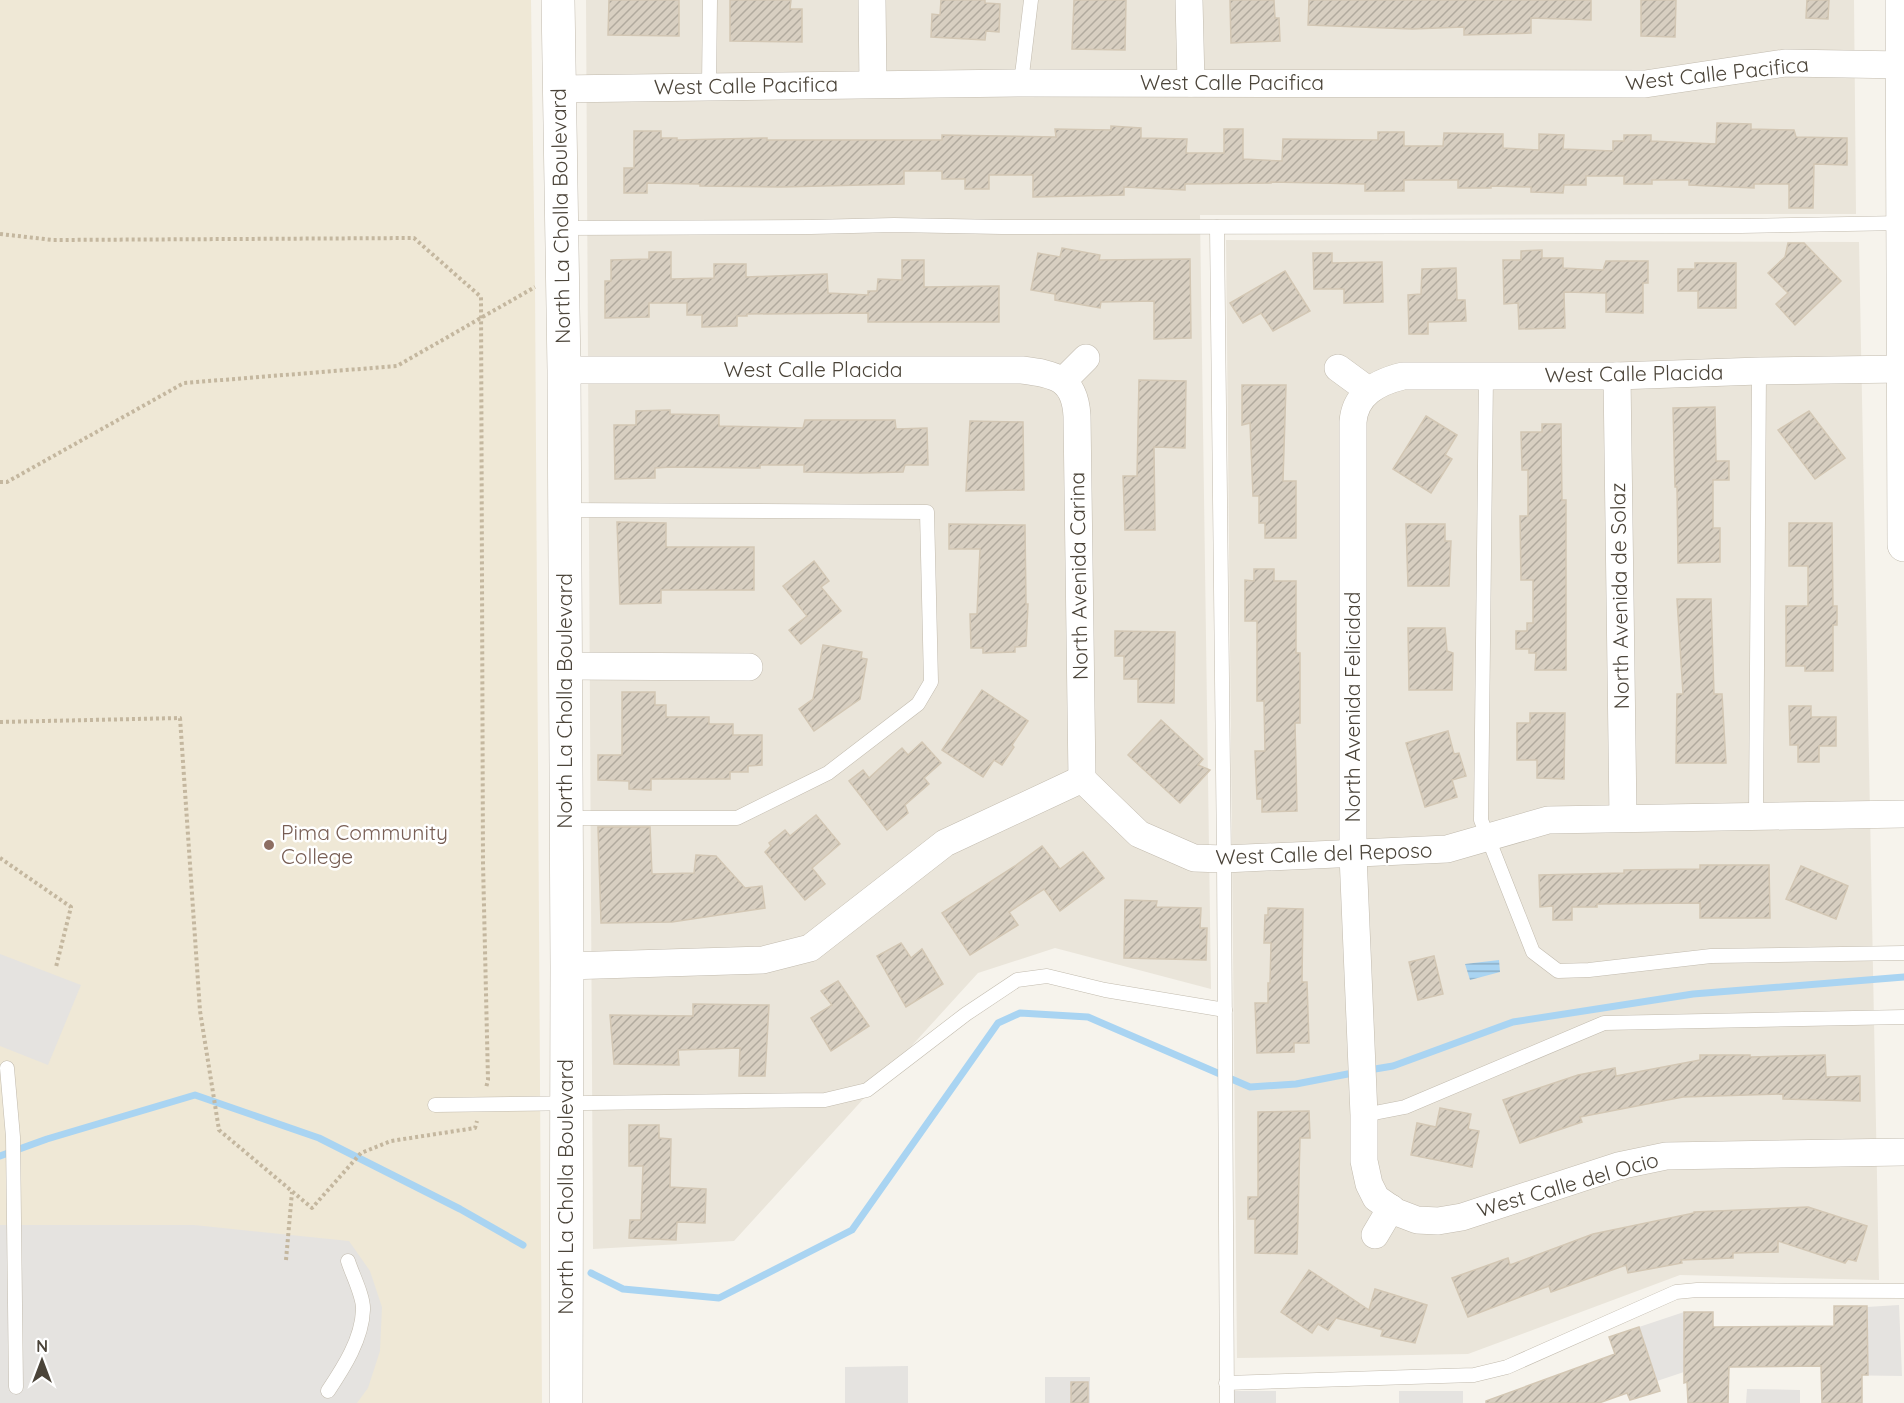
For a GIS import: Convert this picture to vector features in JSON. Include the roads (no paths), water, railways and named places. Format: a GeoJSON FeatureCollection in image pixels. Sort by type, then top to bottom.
{"type":"FeatureCollection","features":[{"type":"Feature","properties":{"kind":"street","name":"North La Cholla Boulevard"},"geometry":{"type":"LineString","coordinates":[[558,0],[564,370],[567,966],[566,1403]]}},
{"type":"Feature","properties":{"kind":"street"},"geometry":{"type":"LineString","coordinates":[[872,0],[873,84]]}},
{"type":"Feature","properties":{"kind":"street"},"geometry":{"type":"LineString","coordinates":[[1189,0],[1191,83]]}},
{"type":"Feature","properties":{"kind":"street"},"geometry":{"type":"LineString","coordinates":[[1902,0],[1904,545]]}},
{"type":"Feature","properties":{"kind":"street","name":"West Calle Pacifica"},"geometry":{"type":"LineString","coordinates":[[558,89],[1021,83],[1645,84],[1785,63],[1903,64]]}},
{"type":"Feature","properties":{"kind":"street"},"geometry":{"type":"LineString","coordinates":[[1062,380],[1086,358]]}},
{"type":"Feature","properties":{"kind":"street"},"geometry":{"type":"LineString","coordinates":[[1338,368],[1368,390]]}},
{"type":"Feature","properties":{"kind":"street","name":"West Calle Placida"},"geometry":{"type":"LineString","coordinates":[[1368,390],[1403,376],[1617,376],[1903,369]]}},
{"type":"Feature","properties":{"kind":"street","name":"West Calle Placida"},"geometry":{"type":"LineString","coordinates":[[564,370],[1022,370],[1050,374],[1062,380]]}},
{"type":"Feature","properties":{"kind":"street","name":"North Avenida de Solaz"},"geometry":{"type":"LineString","coordinates":[[1617,376],[1623,817]]}},
{"type":"Feature","properties":{"kind":"street","name":"North Avenida Carina"},"geometry":{"type":"LineString","coordinates":[[1062,380],[1074,395],[1077,416],[1082,779]]}},
{"type":"Feature","properties":{"kind":"street","name":"North Avenida Felicidad"},"geometry":{"type":"LineString","coordinates":[[1368,390],[1359,402],[1353,422],[1353,855],[1364,1161],[1369,1184],[1376,1198],[1386,1205]]}},
{"type":"Feature","properties":{"kind":"street"},"geometry":{"type":"LineString","coordinates":[[564,666],[749,667]]}},
{"type":"Feature","properties":{"kind":"street"},"geometry":{"type":"LineString","coordinates":[[567,966],[763,960],[810,948],[945,843],[1082,779]]}},
{"type":"Feature","properties":{"kind":"street","name":"West Calle del Reposo"},"geometry":{"type":"LineString","coordinates":[[1082,779],[1139,834],[1194,858],[1353,855],[1447,849],[1548,820],[1904,814]]}},
{"type":"Feature","properties":{"kind":"street","name":"West Calle del Ocio"},"geometry":{"type":"LineString","coordinates":[[1386,1205],[1417,1220],[1438,1221],[1462,1217],[1618,1166],[1666,1156],[1904,1152]]}},
{"type":"Feature","properties":{"kind":"street"},"geometry":{"type":"LineString","coordinates":[[1375,1235],[1386,1205]]}},
{"type":"Feature","properties":{"kind":"lane"},"geometry":{"type":"LineString","coordinates":[[709,86],[710,0]]}},
{"type":"Feature","properties":{"kind":"lane"},"geometry":{"type":"LineString","coordinates":[[1021,83],[1031,0]]}},
{"type":"Feature","properties":{"kind":"lane"},"geometry":{"type":"LineString","coordinates":[[561,228],[894,225],[1002,227],[1741,226],[1903,236]]}},
{"type":"Feature","properties":{"kind":"lane"},"geometry":{"type":"LineString","coordinates":[[1217,227],[1227,1403]]}},
{"type":"Feature","properties":{"kind":"lane"},"geometry":{"type":"LineString","coordinates":[[1756,816],[1759,371]]}},
{"type":"Feature","properties":{"kind":"lane"},"geometry":{"type":"LineString","coordinates":[[1486,376],[1481,820],[1533,952],[1558,971],[1589,970],[1711,956],[1904,953]]}},
{"type":"Feature","properties":{"kind":"lane"},"geometry":{"type":"LineString","coordinates":[[564,510],[927,512],[931,682],[918,704],[828,773],[737,818],[565,818]]}},
{"type":"Feature","properties":{"kind":"lane"},"geometry":{"type":"LineString","coordinates":[[435,1105],[825,1100],[867,1090],[966,1014],[1017,980],[1037,977],[1047,976],[1105,990],[1225,1010]]}},
{"type":"Feature","properties":{"kind":"lane"},"geometry":{"type":"LineString","coordinates":[[1364,1115],[1405,1107],[1604,1023],[1904,1017]]}},
{"type":"Feature","properties":{"kind":"lane"},"geometry":{"type":"LineString","coordinates":[[7,1068],[13,1137],[16,1387]]}},
{"type":"Feature","properties":{"kind":"lane"},"geometry":{"type":"LineString","coordinates":[[328,1391],[344,1367],[359,1333],[363,1308],[348,1261]]}},
{"type":"Feature","properties":{"kind":"lane"},"geometry":{"type":"LineString","coordinates":[[1227,1383],[1474,1375],[1507,1366],[1676,1292],[1697,1290],[1904,1292]]}},
{"type":"Feature","properties":{"kind":"water"},"geometry":{"type":"Polygon","coordinates":[[[1499,960],[1500,972],[1470,980],[1465,964],[1499,960]]]}},
{"type":"Feature","properties":{"kind":"waterway"},"geometry":{"type":"LineString","coordinates":[[1369,1070],[1393,1066],[1513,1022],[1693,994],[1904,977]]}},
{"type":"Feature","properties":{"kind":"waterway"},"geometry":{"type":"LineString","coordinates":[[591,1273],[623,1289],[719,1298],[852,1230],[998,1023],[1020,1013],[1088,1017],[1250,1087],[1296,1084],[1358,1072]]}},
{"type":"Feature","properties":{"kind":"waterway"},"geometry":{"type":"LineString","coordinates":[[0,1156],[47,1139],[195,1095],[319,1138],[460,1209],[523,1245]]}},
{"type":"Feature","properties":{"kind":"place","name":"Pima Community College"},"geometry":{"type":"Point","coordinates":[269,845]}}]}
